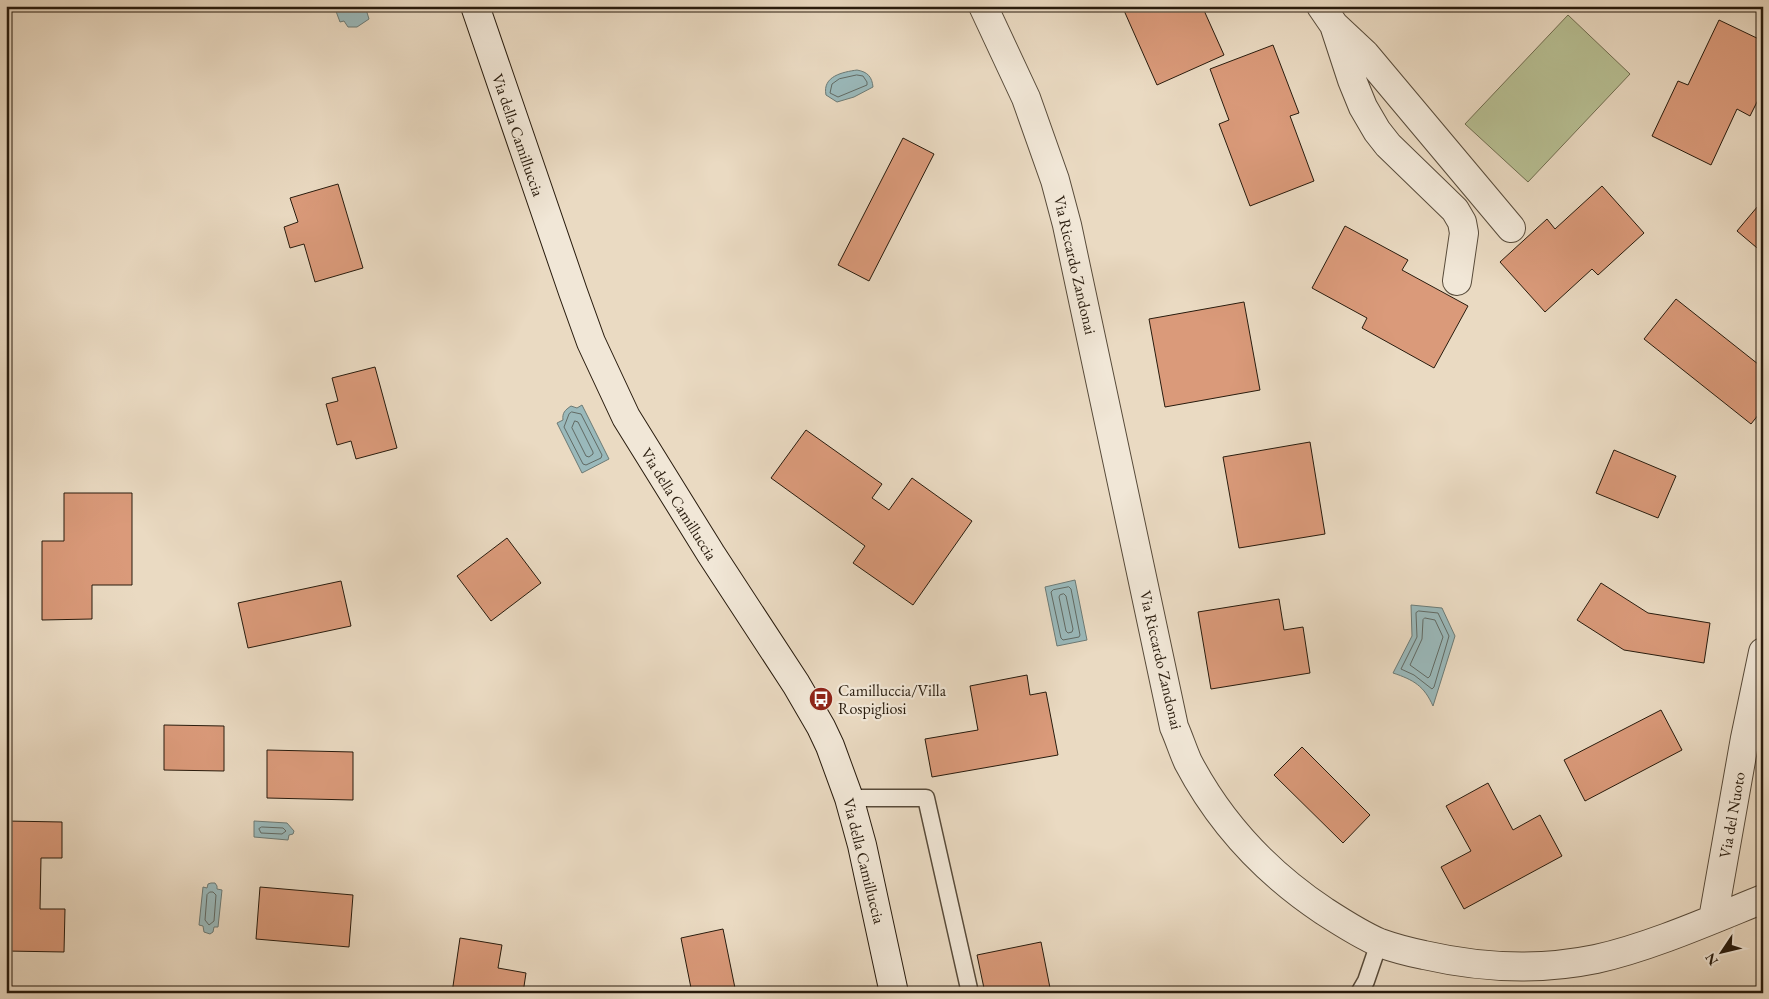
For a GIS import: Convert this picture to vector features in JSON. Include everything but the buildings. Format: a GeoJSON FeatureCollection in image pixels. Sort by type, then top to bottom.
{"type":"FeatureCollection","features":[{"type":"Feature","properties":{"kind":"street","name":"Via della Camilluccia"},"geometry":{"type":"LineString","coordinates":[[475,6],[554,239],[591,342],[611,387],[644,449],[812,709],[830,746],[849,798],[862,845],[894,993]]}},
{"type":"Feature","properties":{"kind":"street","name":"Via Riccardo Zandonai"},"geometry":{"type":"LineString","coordinates":[[983,6],[1015,73],[1036,124],[1067,225],[1103,387],[1170,712],[1187,760],[1205,791],[1224,819],[1256,856],[1309,901],[1336,919],[1379,943],[1445,960],[1476,965],[1528,967],[1577,962],[1612,955],[1763,899]]}},
{"type":"Feature","properties":{"kind":"street"},"geometry":{"type":"LineString","coordinates":[[1327,16],[1365,54],[1511,228]]}},
{"type":"Feature","properties":{"kind":"street"},"geometry":{"type":"LineString","coordinates":[[1327,16],[1356,89],[1377,131],[1388,145],[1455,210],[1462,222],[1464,233],[1457,281]]}},
{"type":"Feature","properties":{"kind":"street","name":"Via del Nuoto"},"geometry":{"type":"LineString","coordinates":[[1713,919],[1763,652]]}},
{"type":"Feature","properties":{"kind":"lane"},"geometry":{"type":"LineString","coordinates":[[849,798],[926,798],[970,993]]}},
{"type":"Feature","properties":{"kind":"lane"},"geometry":{"type":"LineString","coordinates":[[1359,993],[1369,975],[1379,943]]}},
{"type":"Feature","properties":{"kind":"green space"},"geometry":{"type":"Polygon","coordinates":[[[1568,15],[1630,74],[1528,182],[1465,124],[1568,15]]]}},
{"type":"Feature","properties":{"kind":"water"},"geometry":{"type":"Polygon","coordinates":[[[334,6],[365,6],[369,19],[357,27],[348,27],[344,21],[340,22],[334,6]]]}},
{"type":"Feature","properties":{"kind":"water"},"geometry":{"type":"Polygon","coordinates":[[[857,70],[869,76],[873,87],[854,97],[837,102],[826,95],[827,83],[830,79],[846,72],[857,70]]]}},
{"type":"Feature","properties":{"kind":"water"},"geometry":{"type":"Polygon","coordinates":[[[582,405],[609,459],[582,473],[557,423],[563,420],[564,414],[569,407],[577,408],[582,405]]]}},
{"type":"Feature","properties":{"kind":"water"},"geometry":{"type":"Polygon","coordinates":[[[1075,580],[1087,640],[1057,646],[1045,587],[1075,580]]]}},
{"type":"Feature","properties":{"kind":"water"},"geometry":{"type":"Polygon","coordinates":[[[1411,605],[1442,608],[1455,636],[1433,706],[1426,693],[1418,685],[1407,678],[1393,673],[1412,636],[1411,605]]]}},
{"type":"Feature","properties":{"kind":"water"},"geometry":{"type":"Polygon","coordinates":[[[254,821],[287,823],[294,831],[293,834],[289,835],[288,840],[254,837],[254,821]]]}},
{"type":"Feature","properties":{"kind":"water"},"geometry":{"type":"Polygon","coordinates":[[[215,883],[217,889],[222,890],[218,927],[214,927],[213,932],[210,934],[204,932],[203,926],[199,925],[203,887],[207,888],[208,884],[215,883]]]}},
{"type":"Feature","properties":{"kind":"place","name":"Camilluccia/Villa Rospigliosi"},"geometry":{"type":"Point","coordinates":[821,699]}}]}
